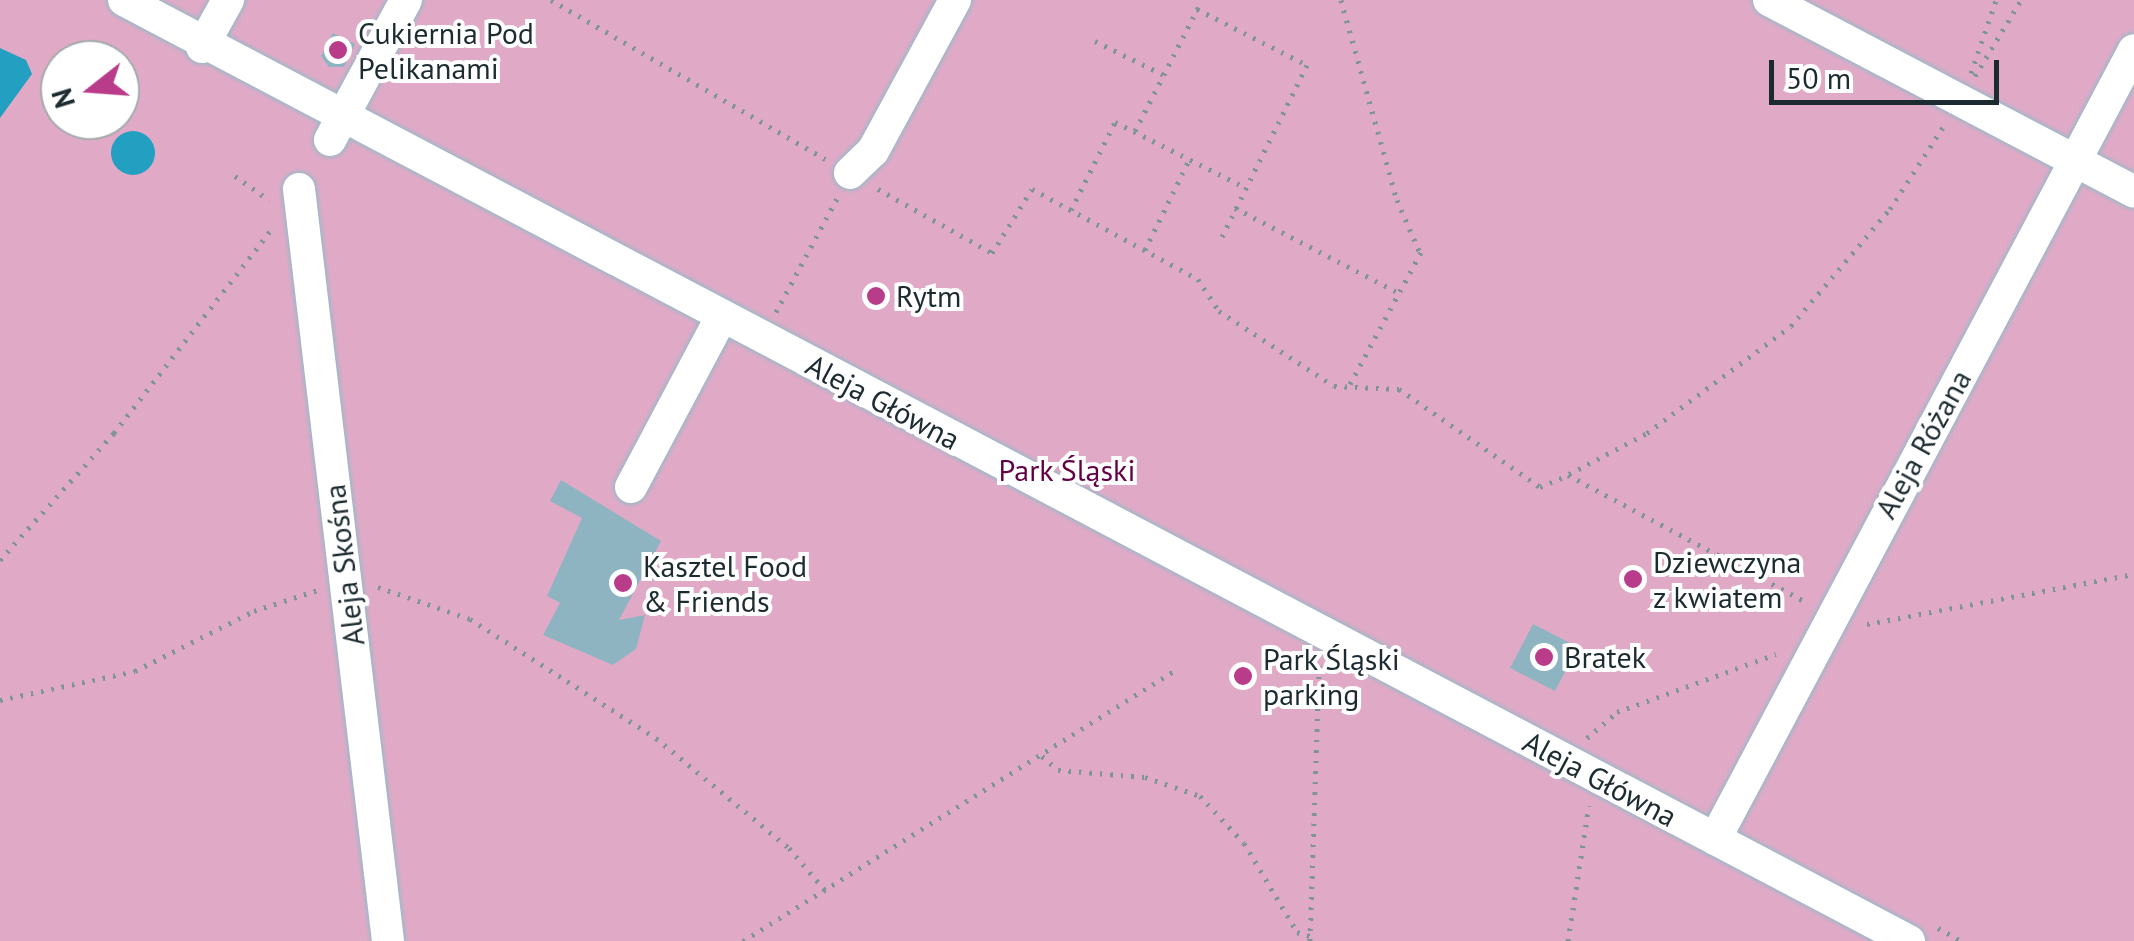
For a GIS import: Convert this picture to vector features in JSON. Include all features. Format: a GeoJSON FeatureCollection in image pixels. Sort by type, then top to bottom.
{"type":"FeatureCollection","features":[{"type":"Feature","properties":{"kind":"street","name":"Aleja Główna"},"geometry":{"type":"LineString","coordinates":[[124,0],[151,32],[202,47],[246,81],[722,316],[1909,941]]}},
{"type":"Feature","properties":{"kind":"street"},"geometry":{"type":"LineString","coordinates":[[202,47],[228,0]]}},
{"type":"Feature","properties":{"kind":"street"},"geometry":{"type":"LineString","coordinates":[[337,128],[406,0]]}},
{"type":"Feature","properties":{"kind":"street"},"geometry":{"type":"LineString","coordinates":[[850,173],[873,151],[955,0]]}},
{"type":"Feature","properties":{"kind":"street"},"geometry":{"type":"LineString","coordinates":[[1769,0],[2134,192]]}},
{"type":"Feature","properties":{"kind":"street","name":"Aleja Różana"},"geometry":{"type":"LineString","coordinates":[[1715,838],[1822,629],[2134,50]]}},
{"type":"Feature","properties":{"kind":"street","name":"Aleja Skośna"},"geometry":{"type":"LineString","coordinates":[[291,200],[347,584],[388,941]]}},
{"type":"Feature","properties":{"kind":"street"},"geometry":{"type":"LineString","coordinates":[[631,487],[722,316]]}},
{"type":"Feature","properties":{"kind":"path"},"geometry":{"type":"LineString","coordinates":[[552,0],[992,253],[1032,189],[1198,278],[1219,310],[1334,386],[1399,390],[1540,488],[1648,433],[1791,326],[1890,209],[2021,0]]}},
{"type":"Feature","properties":{"kind":"path"},"geometry":{"type":"LineString","coordinates":[[1135,131],[1202,0]]}},
{"type":"Feature","properties":{"kind":"path"},"geometry":{"type":"LineString","coordinates":[[1341,0],[1392,186],[1421,252],[1350,384]]}},
{"type":"Feature","properties":{"kind":"path"},"geometry":{"type":"LineString","coordinates":[[1960,100],[1996,0]]}},
{"type":"Feature","properties":{"kind":"path"},"geometry":{"type":"LineString","coordinates":[[1197,8],[1308,66],[1220,241]]}},
{"type":"Feature","properties":{"kind":"path"},"geometry":{"type":"LineString","coordinates":[[1095,41],[1164,75]]}},
{"type":"Feature","properties":{"kind":"path"},"geometry":{"type":"LineString","coordinates":[[1071,210],[1115,122],[1246,187]]}},
{"type":"Feature","properties":{"kind":"path"},"geometry":{"type":"LineString","coordinates":[[1144,250],[1189,160]]}},
{"type":"Feature","properties":{"kind":"path"},"geometry":{"type":"LineString","coordinates":[[776,312],[850,173]]}},
{"type":"Feature","properties":{"kind":"path"},"geometry":{"type":"LineString","coordinates":[[0,560],[114,433],[291,200],[235,176]]}},
{"type":"Feature","properties":{"kind":"path"},"geometry":{"type":"LineString","coordinates":[[1235,208],[1399,293]]}},
{"type":"Feature","properties":{"kind":"path"},"geometry":{"type":"LineString","coordinates":[[1568,475],[1822,629]]}},
{"type":"Feature","properties":{"kind":"path"},"geometry":{"type":"LineString","coordinates":[[1584,741],[1617,712],[1822,629],[1851,627],[2134,574]]}},
{"type":"Feature","properties":{"kind":"path"},"geometry":{"type":"LineString","coordinates":[[0,700],[125,674],[254,610],[347,584],[443,606],[520,648],[733,798],[825,890]]}},
{"type":"Feature","properties":{"kind":"path"},"geometry":{"type":"LineString","coordinates":[[1042,756],[1058,770],[1146,777],[1200,796],[1244,843],[1298,932],[1310,938],[1320,631]]}},
{"type":"Feature","properties":{"kind":"path"},"geometry":{"type":"LineString","coordinates":[[743,941],[1174,671]]}},
{"type":"Feature","properties":{"kind":"path"},"geometry":{"type":"LineString","coordinates":[[1568,941],[1587,812],[1600,779]]}},
{"type":"Feature","properties":{"kind":"green space","name":"Park Śląski"},"geometry":{"type":"Polygon","coordinates":[[[0,0],[2134,0],[2134,941],[0,941],[0,0]]]}},
{"type":"Feature","properties":{"kind":"water"},"geometry":{"type":"Polygon","coordinates":[[[0,48],[26,60],[32,74],[0,118],[0,48]]]}},
{"type":"Feature","properties":{"kind":"water"},"geometry":{"type":"Polygon","coordinates":[[[140,132],[154,144],[154,162],[142,174],[124,174],[112,162],[115,140],[140,140],[140,132]]]}},
{"type":"Feature","properties":{"kind":"building","name":"Cukiernia Pod Pelikanami"},"geometry":{"type":"Polygon","coordinates":[[[333,33],[355,44],[344,67],[329,67],[321,56],[333,33]]]}},
{"type":"Feature","properties":{"kind":"building"},"geometry":{"type":"Polygon","coordinates":[[[561,480],[661,541],[619,620],[645,615],[636,649],[613,665],[543,635],[560,603],[547,596],[582,518],[550,501],[561,480]]]}},
{"type":"Feature","properties":{"kind":"building","name":"Bratek"},"geometry":{"type":"Polygon","coordinates":[[[1533,624],[1578,647],[1555,691],[1510,668],[1533,624]]]}},
{"type":"Feature","properties":{"kind":"place","name":"Cukiernia Pod Pelikanami"},"geometry":{"type":"Point","coordinates":[338,50]}},
{"type":"Feature","properties":{"kind":"place","name":"Rytm"},"geometry":{"type":"Point","coordinates":[876,296]}},
{"type":"Feature","properties":{"kind":"place","name":"Dziewczyna z kwiatem"},"geometry":{"type":"Point","coordinates":[1633,579]}},
{"type":"Feature","properties":{"kind":"place","name":"Kasztel Food & Friends"},"geometry":{"type":"Point","coordinates":[623,583]}},
{"type":"Feature","properties":{"kind":"place","name":"Bratek"},"geometry":{"type":"Point","coordinates":[1544,657]}},
{"type":"Feature","properties":{"kind":"place","name":"Park Śląski parking"},"geometry":{"type":"Point","coordinates":[1243,676]}}]}
